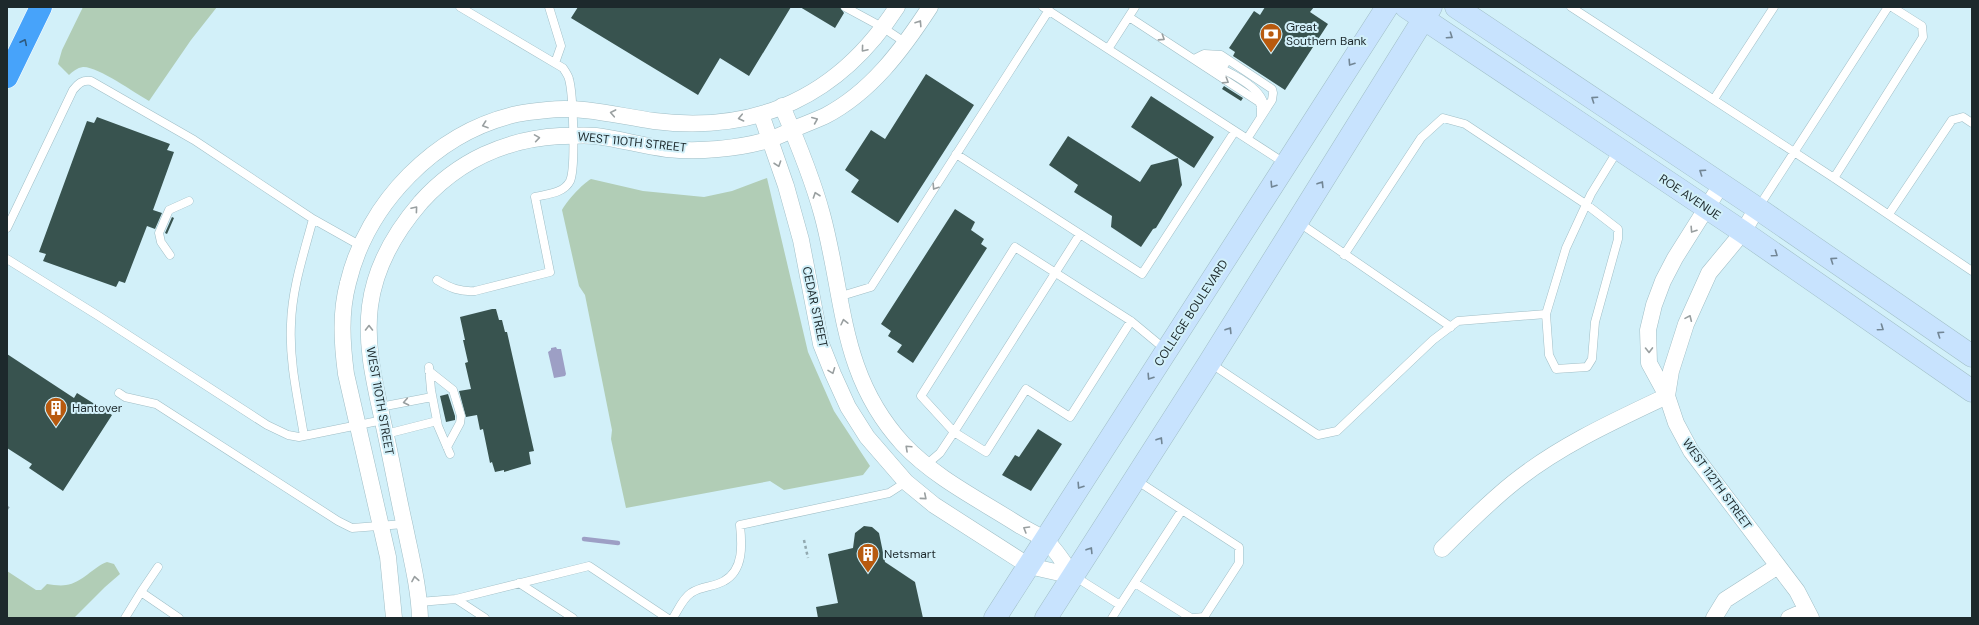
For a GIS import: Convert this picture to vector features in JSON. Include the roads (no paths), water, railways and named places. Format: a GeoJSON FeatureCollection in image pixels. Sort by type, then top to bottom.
{"type":"FeatureCollection","features":[{"type":"Feature","properties":{"kind":"highway"},"geometry":{"type":"LineString","coordinates":[[7,77],[40,7]]}},
{"type":"Feature","properties":{"kind":"main road","name":"COLLEGE BOULEVARD"},"geometry":{"type":"LineString","coordinates":[[995,618],[1387,7]]}},
{"type":"Feature","properties":{"kind":"main road","name":"ROE AVENUE"},"geometry":{"type":"LineString","coordinates":[[1406,7],[1427,13],[1619,149],[1743,232],[1972,392]]}},
{"type":"Feature","properties":{"kind":"main road"},"geometry":{"type":"LineString","coordinates":[[1456,7],[1757,208],[1972,356]]}},
{"type":"Feature","properties":{"kind":"main road"},"geometry":{"type":"LineString","coordinates":[[1046,618],[1209,363],[1427,13]]}},
{"type":"Feature","properties":{"kind":"street","name":"WEST 110TH STREET"},"geometry":{"type":"LineString","coordinates":[[394,618],[388,557],[346,374],[342,346],[342,320],[348,282],[361,246],[382,207],[394,191],[420,165],[448,144],[478,127],[517,114],[572,109],[599,111],[653,121],[681,123],[730,121],[761,114],[803,98],[832,80],[859,55],[897,7]]}},
{"type":"Feature","properties":{"kind":"street","name":"WEST 110TH STREET"},"geometry":{"type":"LineString","coordinates":[[420,618],[419,602],[371,362],[369,341],[370,305],[380,269],[389,248],[407,219],[433,190],[465,164],[487,152],[512,143],[532,139],[595,136],[667,149],[728,147],[770,139],[826,115],[856,95],[885,70],[906,43],[930,7]]}},
{"type":"Feature","properties":{"kind":"street","name":"CEDAR STREET"},"geometry":{"type":"LineString","coordinates":[[782,106],[822,214],[838,297],[858,375],[876,407],[903,444],[926,465],[945,479],[1046,540],[1073,576]]}},
{"type":"Feature","properties":{"kind":"street","name":"CEDAR STREET"},"geometry":{"type":"LineString","coordinates":[[761,114],[801,240],[822,344],[832,374],[848,407],[867,437],[906,482],[934,505],[1029,566],[1073,576]]}},
{"type":"Feature","properties":{"kind":"street","name":"WEST 112TH STREET"},"geometry":{"type":"LineString","coordinates":[[1721,185],[1675,258],[1654,305],[1648,330],[1649,363],[1667,396],[1676,424],[1691,451],[1797,591],[1809,614],[1789,618]]}},
{"type":"Feature","properties":{"kind":"street","name":"WEST 112TH STREET"},"geometry":{"type":"LineString","coordinates":[[1667,396],[1671,371],[1686,324],[1709,273],[1743,232],[1757,208]]}},
{"type":"Feature","properties":{"kind":"street"},"geometry":{"type":"LineString","coordinates":[[1442,549],[1483,508],[1514,482],[1594,431],[1667,396]]}},
{"type":"Feature","properties":{"kind":"street"},"geometry":{"type":"LineString","coordinates":[[906,482],[926,465]]}},
{"type":"Feature","properties":{"kind":"street"},"geometry":{"type":"LineString","coordinates":[[1714,618],[1725,600],[1778,566]]}},
{"type":"Feature","properties":{"kind":"lane"},"geometry":{"type":"LineString","coordinates":[[437,280],[455,290],[464,292],[475,291],[550,272],[535,197],[562,190],[570,181],[573,169],[572,109],[569,78],[563,68],[460,7]]}},
{"type":"Feature","properties":{"kind":"lane"},"geometry":{"type":"LineString","coordinates":[[550,7],[561,46],[555,63]]}},
{"type":"Feature","properties":{"kind":"lane"},"geometry":{"type":"LineString","coordinates":[[845,7],[882,27],[906,43]]}},
{"type":"Feature","properties":{"kind":"lane"},"geometry":{"type":"LineString","coordinates":[[1108,49],[1135,7]]}},
{"type":"Feature","properties":{"kind":"lane"},"geometry":{"type":"LineString","coordinates":[[1571,7],[1795,152],[1972,271]]}},
{"type":"Feature","properties":{"kind":"lane"},"geometry":{"type":"LineString","coordinates":[[1714,99],[1774,7]]}},
{"type":"Feature","properties":{"kind":"lane"},"geometry":{"type":"LineString","coordinates":[[1757,208],[1795,152],[1888,7]]}},
{"type":"Feature","properties":{"kind":"lane"},"geometry":{"type":"LineString","coordinates":[[1834,178],[1923,37],[1922,26],[1892,7]]}},
{"type":"Feature","properties":{"kind":"lane"},"geometry":{"type":"LineString","coordinates":[[838,297],[871,287],[1046,9],[1287,164]]}},
{"type":"Feature","properties":{"kind":"lane"},"geometry":{"type":"LineString","coordinates":[[1129,16],[1259,102],[1263,113]]}},
{"type":"Feature","properties":{"kind":"lane"},"geometry":{"type":"LineString","coordinates":[[1194,59],[1204,54],[1221,55],[1272,89],[1272,100],[1247,139]]}},
{"type":"Feature","properties":{"kind":"lane"},"geometry":{"type":"LineString","coordinates":[[7,228],[73,90],[78,83],[85,80],[91,81],[194,140],[314,219],[361,246]]}},
{"type":"Feature","properties":{"kind":"lane"},"geometry":{"type":"LineString","coordinates":[[1889,214],[1952,120],[1963,117],[1972,123]]}},
{"type":"Feature","properties":{"kind":"lane"},"geometry":{"type":"LineString","coordinates":[[1344,255],[1421,138],[1443,118],[1465,124],[1587,205],[1618,229],[1618,239],[1595,322],[1592,359],[1587,367],[1556,369],[1548,356],[1546,314],[1566,248],[1587,205],[1619,149]]}},
{"type":"Feature","properties":{"kind":"lane"},"geometry":{"type":"LineString","coordinates":[[956,154],[1142,274],[1235,131]]}},
{"type":"Feature","properties":{"kind":"lane"},"geometry":{"type":"LineString","coordinates":[[170,255],[161,242],[159,233],[169,210],[189,201]]}},
{"type":"Feature","properties":{"kind":"lane"},"geometry":{"type":"LineString","coordinates":[[304,436],[292,365],[291,324],[299,268],[314,219]]}},
{"type":"Feature","properties":{"kind":"lane"},"geometry":{"type":"LineString","coordinates":[[1297,222],[1451,327]]}},
{"type":"Feature","properties":{"kind":"lane"},"geometry":{"type":"LineString","coordinates":[[926,465],[940,453],[954,432],[1080,234]]}},
{"type":"Feature","properties":{"kind":"lane"},"geometry":{"type":"LineString","coordinates":[[1131,321],[1070,417],[1026,389],[986,452],[954,432],[921,396],[1015,246],[1131,321],[1167,351]]}},
{"type":"Feature","properties":{"kind":"lane"},"geometry":{"type":"LineString","coordinates":[[7,259],[97,315],[267,425],[288,435],[299,437],[383,420],[432,397]]}},
{"type":"Feature","properties":{"kind":"lane"},"geometry":{"type":"LineString","coordinates":[[1209,363],[1318,435],[1338,431],[1389,384],[1433,340],[1458,321],[1546,314]]}},
{"type":"Feature","properties":{"kind":"lane"},"geometry":{"type":"LineString","coordinates":[[429,368],[453,390],[461,416],[460,423],[448,451],[437,422],[432,397],[429,368]]}},
{"type":"Feature","properties":{"kind":"lane"},"geometry":{"type":"LineString","coordinates":[[119,393],[125,397],[156,404],[338,521],[352,528],[404,524]]}},
{"type":"Feature","properties":{"kind":"lane"},"geometry":{"type":"LineString","coordinates":[[383,420],[437,422]]}},
{"type":"Feature","properties":{"kind":"lane"},"geometry":{"type":"LineString","coordinates":[[1134,480],[1239,547],[1239,563],[1204,617],[1193,618],[1134,583]]}},
{"type":"Feature","properties":{"kind":"lane"},"geometry":{"type":"LineString","coordinates":[[673,618],[690,594],[696,590],[724,581],[734,570],[740,560],[743,546],[740,525],[889,493],[906,482]]}},
{"type":"Feature","properties":{"kind":"lane"},"geometry":{"type":"LineString","coordinates":[[1112,618],[1182,510]]}},
{"type":"Feature","properties":{"kind":"lane"},"geometry":{"type":"LineString","coordinates":[[419,602],[456,599],[589,566],[667,618]]}},
{"type":"Feature","properties":{"kind":"lane"},"geometry":{"type":"LineString","coordinates":[[125,618],[158,568]]}},
{"type":"Feature","properties":{"kind":"lane"},"geometry":{"type":"LineString","coordinates":[[1073,576],[1120,604]]}},
{"type":"Feature","properties":{"kind":"lane"},"geometry":{"type":"LineString","coordinates":[[518,583],[573,618]]}},
{"type":"Feature","properties":{"kind":"lane"},"geometry":{"type":"LineString","coordinates":[[141,592],[179,618]]}},
{"type":"Feature","properties":{"kind":"lane"},"geometry":{"type":"LineString","coordinates":[[456,599],[485,618]]}},
{"type":"Feature","properties":{"kind":"water"},"geometry":{"type":"Polygon","coordinates":[[[556,347],[557,349],[561,349],[566,374],[565,376],[554,378],[548,352],[551,348],[556,347]]]}},
{"type":"Feature","properties":{"kind":"waterway"},"geometry":{"type":"LineString","coordinates":[[584,539],[618,543]]}},
{"type":"Feature","properties":{"kind":"place","name":"Great Southern Bank"},"geometry":{"type":"Point","coordinates":[1271,54]}},
{"type":"Feature","properties":{"kind":"place","name":"Hantover"},"geometry":{"type":"Point","coordinates":[56,428]}},
{"type":"Feature","properties":{"kind":"place","name":"Netsmart"},"geometry":{"type":"Point","coordinates":[868,574]}}]}
